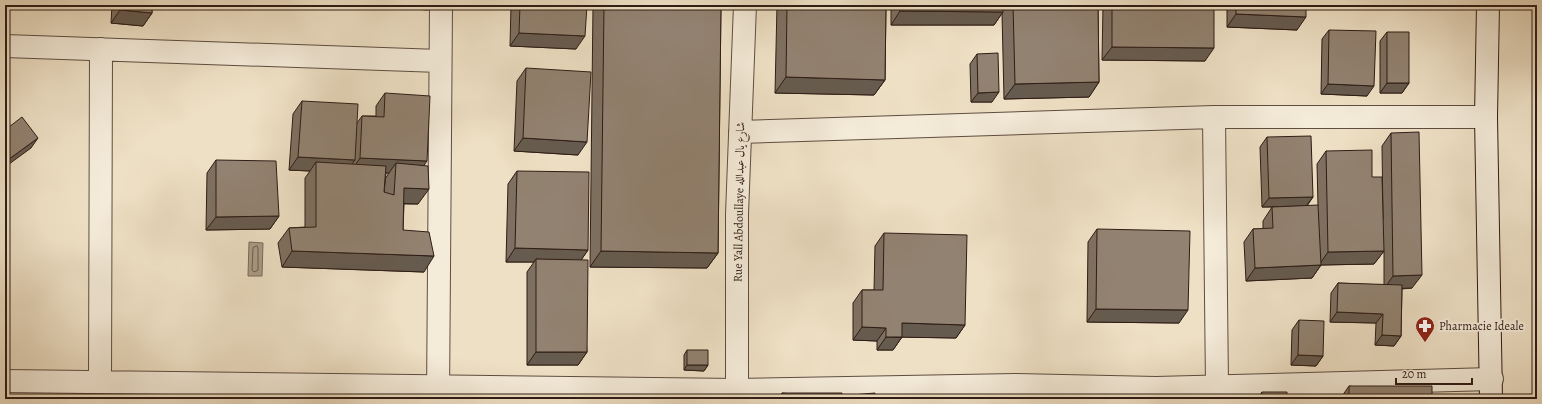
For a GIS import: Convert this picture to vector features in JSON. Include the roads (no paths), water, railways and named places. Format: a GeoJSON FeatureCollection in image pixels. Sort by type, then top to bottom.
{"type":"FeatureCollection","features":[{"type":"Feature","properties":{"kind":"street"},"geometry":{"type":"LineString","coordinates":[[438,393],[440,5]]}},
{"type":"Feature","properties":{"kind":"street","name":"Rue Yall Abdoullaye شارع يال عبدالله"},"geometry":{"type":"LineString","coordinates":[[737,394],[737,214],[745,5]]}},
{"type":"Feature","properties":{"kind":"street"},"geometry":{"type":"LineString","coordinates":[[5,381],[100,382],[438,393],[737,394],[1016,392],[1217,386],[1492,389],[1486,117],[1488,5]]}},
{"type":"Feature","properties":{"kind":"street"},"geometry":{"type":"LineString","coordinates":[[5,46],[440,61]]}},
{"type":"Feature","properties":{"kind":"street"},"geometry":{"type":"LineString","coordinates":[[100,382],[101,49]]}},
{"type":"Feature","properties":{"kind":"street"},"geometry":{"type":"LineString","coordinates":[[740,132],[1214,117],[1486,117]]}},
{"type":"Feature","properties":{"kind":"street"},"geometry":{"type":"LineString","coordinates":[[1214,117],[1217,386]]}},
{"type":"Feature","properties":{"kind":"water"},"geometry":{"type":"Polygon","coordinates":[[[249,242],[263,243],[262,276],[248,276],[249,242]]]}},
{"type":"Feature","properties":{"kind":"place","name":"Pharmacie Ideale"},"geometry":{"type":"Point","coordinates":[1425,343]}}]}
